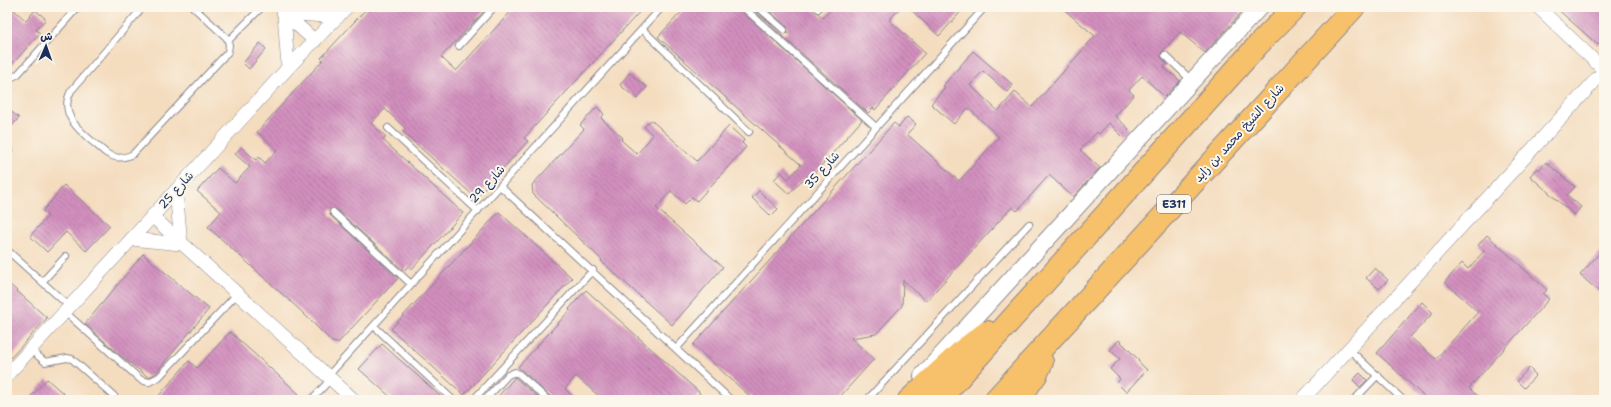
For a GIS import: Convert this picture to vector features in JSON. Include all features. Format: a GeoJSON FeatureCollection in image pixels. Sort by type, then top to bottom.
{"type":"FeatureCollection","features":[{"type":"Feature","properties":{"kind":"highway"},"geometry":{"type":"LineString","coordinates":[[939,400],[1295,7]]}},
{"type":"Feature","properties":{"kind":"highway","name":"شارع الشيخ محمد بن زايد"},"geometry":{"type":"LineString","coordinates":[[995,400],[1354,7]]}},
{"type":"Feature","properties":{"kind":"highway"},"geometry":{"type":"LineString","coordinates":[[909,400],[979,337],[1014,316]]}},
{"type":"Feature","properties":{"kind":"highway"},"geometry":{"type":"LineString","coordinates":[[1018,400],[1036,375],[1044,359],[1048,342]]}},
{"type":"Feature","properties":{"kind":"street","name":"شارع 25"},"geometry":{"type":"LineString","coordinates":[[7,375],[288,68],[347,7]]}},
{"type":"Feature","properties":{"kind":"street"},"geometry":{"type":"LineString","coordinates":[[901,400],[1260,7]]}},
{"type":"Feature","properties":{"kind":"street"},"geometry":{"type":"LineString","coordinates":[[1302,400],[1604,70],[1538,7]]}},
{"type":"Feature","properties":{"kind":"street"},"geometry":{"type":"LineString","coordinates":[[280,10],[338,17]]}},
{"type":"Feature","properties":{"kind":"street"},"geometry":{"type":"LineString","coordinates":[[280,10],[314,41]]}},
{"type":"Feature","properties":{"kind":"street"},"geometry":{"type":"LineString","coordinates":[[280,10],[288,68]]}},
{"type":"Feature","properties":{"kind":"street"},"geometry":{"type":"LineString","coordinates":[[176,190],[181,244]]}},
{"type":"Feature","properties":{"kind":"street"},"geometry":{"type":"LineString","coordinates":[[152,216],[354,400]]}},
{"type":"Feature","properties":{"kind":"street"},"geometry":{"type":"LineString","coordinates":[[131,239],[181,244]]}},
{"type":"Feature","properties":{"kind":"lane"},"geometry":{"type":"LineString","coordinates":[[7,80],[18,74],[78,7]]}},
{"type":"Feature","properties":{"kind":"lane"},"geometry":{"type":"LineString","coordinates":[[144,7],[67,97],[66,104],[69,118],[112,157],[126,157],[138,149],[226,55],[229,48],[228,41],[224,35],[193,7]]}},
{"type":"Feature","properties":{"kind":"lane"},"geometry":{"type":"LineString","coordinates":[[228,41],[262,7]]}},
{"type":"Feature","properties":{"kind":"lane"},"geometry":{"type":"LineString","coordinates":[[459,46],[494,7]]}},
{"type":"Feature","properties":{"kind":"lane","name":"شارع 29"},"geometry":{"type":"LineString","coordinates":[[312,400],[374,326],[662,7]]}},
{"type":"Feature","properties":{"kind":"lane"},"geometry":{"type":"LineString","coordinates":[[743,7],[876,127]]}},
{"type":"Feature","properties":{"kind":"lane"},"geometry":{"type":"LineString","coordinates":[[758,7],[784,30]]}},
{"type":"Feature","properties":{"kind":"lane","name":"شارع 35"},"geometry":{"type":"LineString","coordinates":[[676,349],[985,7]]}},
{"type":"Feature","properties":{"kind":"lane"},"geometry":{"type":"LineString","coordinates":[[642,29],[749,132]]}},
{"type":"Feature","properties":{"kind":"lane"},"geometry":{"type":"LineString","coordinates":[[1164,55],[1192,81]]}},
{"type":"Feature","properties":{"kind":"lane"},"geometry":{"type":"LineString","coordinates":[[388,128],[478,211]]}},
{"type":"Feature","properties":{"kind":"lane"},"geometry":{"type":"LineString","coordinates":[[500,186],[731,400]]}},
{"type":"Feature","properties":{"kind":"lane"},"geometry":{"type":"LineString","coordinates":[[333,212],[412,284]]}},
{"type":"Feature","properties":{"kind":"lane"},"geometry":{"type":"LineString","coordinates":[[867,400],[1029,224]]}},
{"type":"Feature","properties":{"kind":"lane"},"geometry":{"type":"LineString","coordinates":[[7,250],[42,282],[67,309],[141,380],[149,382],[156,380],[237,294]]}},
{"type":"Feature","properties":{"kind":"lane"},"geometry":{"type":"LineString","coordinates":[[42,282],[66,256]]}},
{"type":"Feature","properties":{"kind":"lane"},"geometry":{"type":"LineString","coordinates":[[473,400],[592,270]]}},
{"type":"Feature","properties":{"kind":"lane"},"geometry":{"type":"LineString","coordinates":[[374,326],[453,400]]}},
{"type":"Feature","properties":{"kind":"lane"},"geometry":{"type":"LineString","coordinates":[[30,349],[45,362],[67,358],[72,359],[114,396]]}},
{"type":"Feature","properties":{"kind":"lane"},"geometry":{"type":"LineString","coordinates":[[1350,349],[1404,400]]}},
{"type":"Feature","properties":{"kind":"lane"},"geometry":{"type":"LineString","coordinates":[[485,400],[508,375],[515,372],[548,400]]}},
{"type":"Feature","properties":{"kind":"lane"},"geometry":{"type":"LineString","coordinates":[[1354,400],[1378,375]]}},
{"type":"Feature","properties":{"kind":"building"},"geometry":{"type":"Polygon","coordinates":[[[7,7],[11,7],[26,21],[35,10],[46,19],[36,30],[40,33],[7,70],[7,7]]]}},
{"type":"Feature","properties":{"kind":"building"},"geometry":{"type":"Polygon","coordinates":[[[368,7],[488,7],[441,57],[456,71],[515,7],[644,7],[524,138],[528,141],[476,198],[403,132],[406,129],[385,109],[371,123],[386,137],[383,140],[463,213],[412,269],[408,266],[404,271],[336,209],[330,209],[330,215],[398,278],[338,343],[332,342],[301,311],[208,227],[221,212],[197,191],[218,168],[235,183],[250,167],[235,154],[241,147],[256,160],[259,157],[265,163],[277,150],[257,132],[323,60],[321,58],[368,7]]]}},
{"type":"Feature","properties":{"kind":"building"},"geometry":{"type":"Polygon","coordinates":[[[686,7],[739,7],[740,10],[862,120],[813,175],[811,173],[804,181],[802,180],[789,194],[774,180],[781,172],[788,179],[801,165],[658,37],[686,7]]]}},
{"type":"Feature","properties":{"kind":"building"},"geometry":{"type":"Polygon","coordinates":[[[750,7],[754,7],[755,10],[783,34],[788,33],[787,27],[765,7],[811,7],[823,18],[833,7],[876,7],[880,11],[884,7],[901,7],[889,20],[925,53],[875,110],[873,108],[868,113],[750,7]]]}},
{"type":"Feature","properties":{"kind":"building"},"geometry":{"type":"Polygon","coordinates":[[[908,7],[965,7],[939,36],[908,7]]]}},
{"type":"Feature","properties":{"kind":"building"},"geometry":{"type":"Polygon","coordinates":[[[1061,7],[1235,7],[1241,13],[1205,53],[1180,32],[1162,52],[1161,57],[1167,64],[1164,67],[1180,81],[1165,97],[1142,76],[1129,90],[1134,95],[1115,116],[1129,129],[1122,136],[1109,123],[1099,134],[1097,132],[1080,150],[1100,168],[1073,197],[1049,175],[1017,211],[1012,207],[926,301],[903,280],[902,306],[876,334],[851,338],[874,359],[837,400],[754,400],[693,345],[894,123],[899,127],[907,117],[916,124],[907,134],[959,181],[999,137],[968,108],[954,124],[931,104],[945,87],[943,86],[973,51],[1013,85],[1007,92],[983,71],[970,85],[998,111],[1015,92],[1032,107],[1095,36],[1061,7]]]}},
{"type":"Feature","properties":{"kind":"building"},"geometry":{"type":"Polygon","coordinates":[[[1555,7],[1604,7],[1604,38],[1598,45],[1555,7]]]}},
{"type":"Feature","properties":{"kind":"building"},"geometry":{"type":"Polygon","coordinates":[[[260,43],[266,49],[249,69],[243,63],[260,43]]]}},
{"type":"Feature","properties":{"kind":"building"},"geometry":{"type":"Polygon","coordinates":[[[629,73],[647,87],[637,99],[620,85],[629,73]]]}},
{"type":"Feature","properties":{"kind":"building"},"geometry":{"type":"Polygon","coordinates":[[[597,107],[604,114],[601,118],[623,138],[621,140],[637,154],[653,135],[644,127],[651,120],[697,161],[729,126],[744,140],[742,143],[746,147],[697,201],[692,197],[685,204],[671,191],[656,208],[723,267],[672,325],[601,261],[602,260],[533,194],[532,185],[584,129],[580,125],[597,107]]]}},
{"type":"Feature","properties":{"kind":"building"},"geometry":{"type":"Polygon","coordinates":[[[7,108],[19,118],[7,131],[7,108]]]}},
{"type":"Feature","properties":{"kind":"building"},"geometry":{"type":"Polygon","coordinates":[[[1546,162],[1575,187],[1567,195],[1581,207],[1574,215],[1530,176],[1537,168],[1539,170],[1546,162]]]}},
{"type":"Feature","properties":{"kind":"building"},"geometry":{"type":"Polygon","coordinates":[[[64,185],[110,226],[86,251],[66,232],[47,252],[30,236],[48,216],[43,211],[64,185]]]}},
{"type":"Feature","properties":{"kind":"building"},"geometry":{"type":"Polygon","coordinates":[[[759,191],[778,209],[771,216],[752,198],[759,191]]]}},
{"type":"Feature","properties":{"kind":"building"},"geometry":{"type":"Polygon","coordinates":[[[499,212],[572,278],[464,395],[391,329],[499,212]]]}},
{"type":"Feature","properties":{"kind":"building"},"geometry":{"type":"Polygon","coordinates":[[[1487,235],[1547,290],[1543,294],[1549,299],[1469,388],[1482,400],[1428,400],[1377,353],[1422,302],[1433,313],[1410,337],[1436,359],[1478,312],[1445,282],[1462,263],[1468,269],[1484,251],[1478,245],[1487,235]]]}},
{"type":"Feature","properties":{"kind":"building"},"geometry":{"type":"Polygon","coordinates":[[[1604,248],[1604,276],[1600,281],[1604,285],[1604,296],[1580,275],[1604,248]]]}},
{"type":"Feature","properties":{"kind":"building"},"geometry":{"type":"Polygon","coordinates":[[[143,254],[209,309],[155,374],[148,377],[121,356],[85,324],[143,254]]]}},
{"type":"Feature","properties":{"kind":"building"},"geometry":{"type":"Polygon","coordinates":[[[1375,268],[1388,280],[1379,289],[1366,278],[1375,268]]]}},
{"type":"Feature","properties":{"kind":"building"},"geometry":{"type":"Polygon","coordinates":[[[7,282],[47,318],[7,362],[7,282]]]}},
{"type":"Feature","properties":{"kind":"building"},"geometry":{"type":"Polygon","coordinates":[[[586,290],[700,393],[693,400],[603,400],[576,376],[565,389],[577,400],[552,400],[551,397],[518,367],[570,310],[569,309],[586,290]]]}},
{"type":"Feature","properties":{"kind":"building"},"geometry":{"type":"Polygon","coordinates":[[[230,332],[299,394],[293,400],[155,400],[189,361],[197,368],[230,332]]]}},
{"type":"Feature","properties":{"kind":"building"},"geometry":{"type":"Polygon","coordinates":[[[1119,340],[1147,370],[1126,392],[1117,383],[1120,379],[1110,369],[1120,359],[1110,350],[1119,340]]]}},
{"type":"Feature","properties":{"kind":"building"},"geometry":{"type":"Polygon","coordinates":[[[382,344],[445,400],[394,400],[359,369],[382,344]]]}},
{"type":"Feature","properties":{"kind":"building"},"geometry":{"type":"Polygon","coordinates":[[[1529,368],[1536,375],[1524,388],[1517,381],[1529,368]]]}},
{"type":"Feature","properties":{"kind":"building"},"geometry":{"type":"Polygon","coordinates":[[[1360,373],[1367,380],[1360,387],[1353,380],[1360,373]]]}},
{"type":"Feature","properties":{"kind":"building"},"geometry":{"type":"Polygon","coordinates":[[[515,377],[516,378],[541,400],[495,400],[515,377]]]}},
{"type":"Feature","properties":{"kind":"building"},"geometry":{"type":"Polygon","coordinates":[[[47,379],[57,388],[71,400],[28,400],[47,379]]]}}]}
